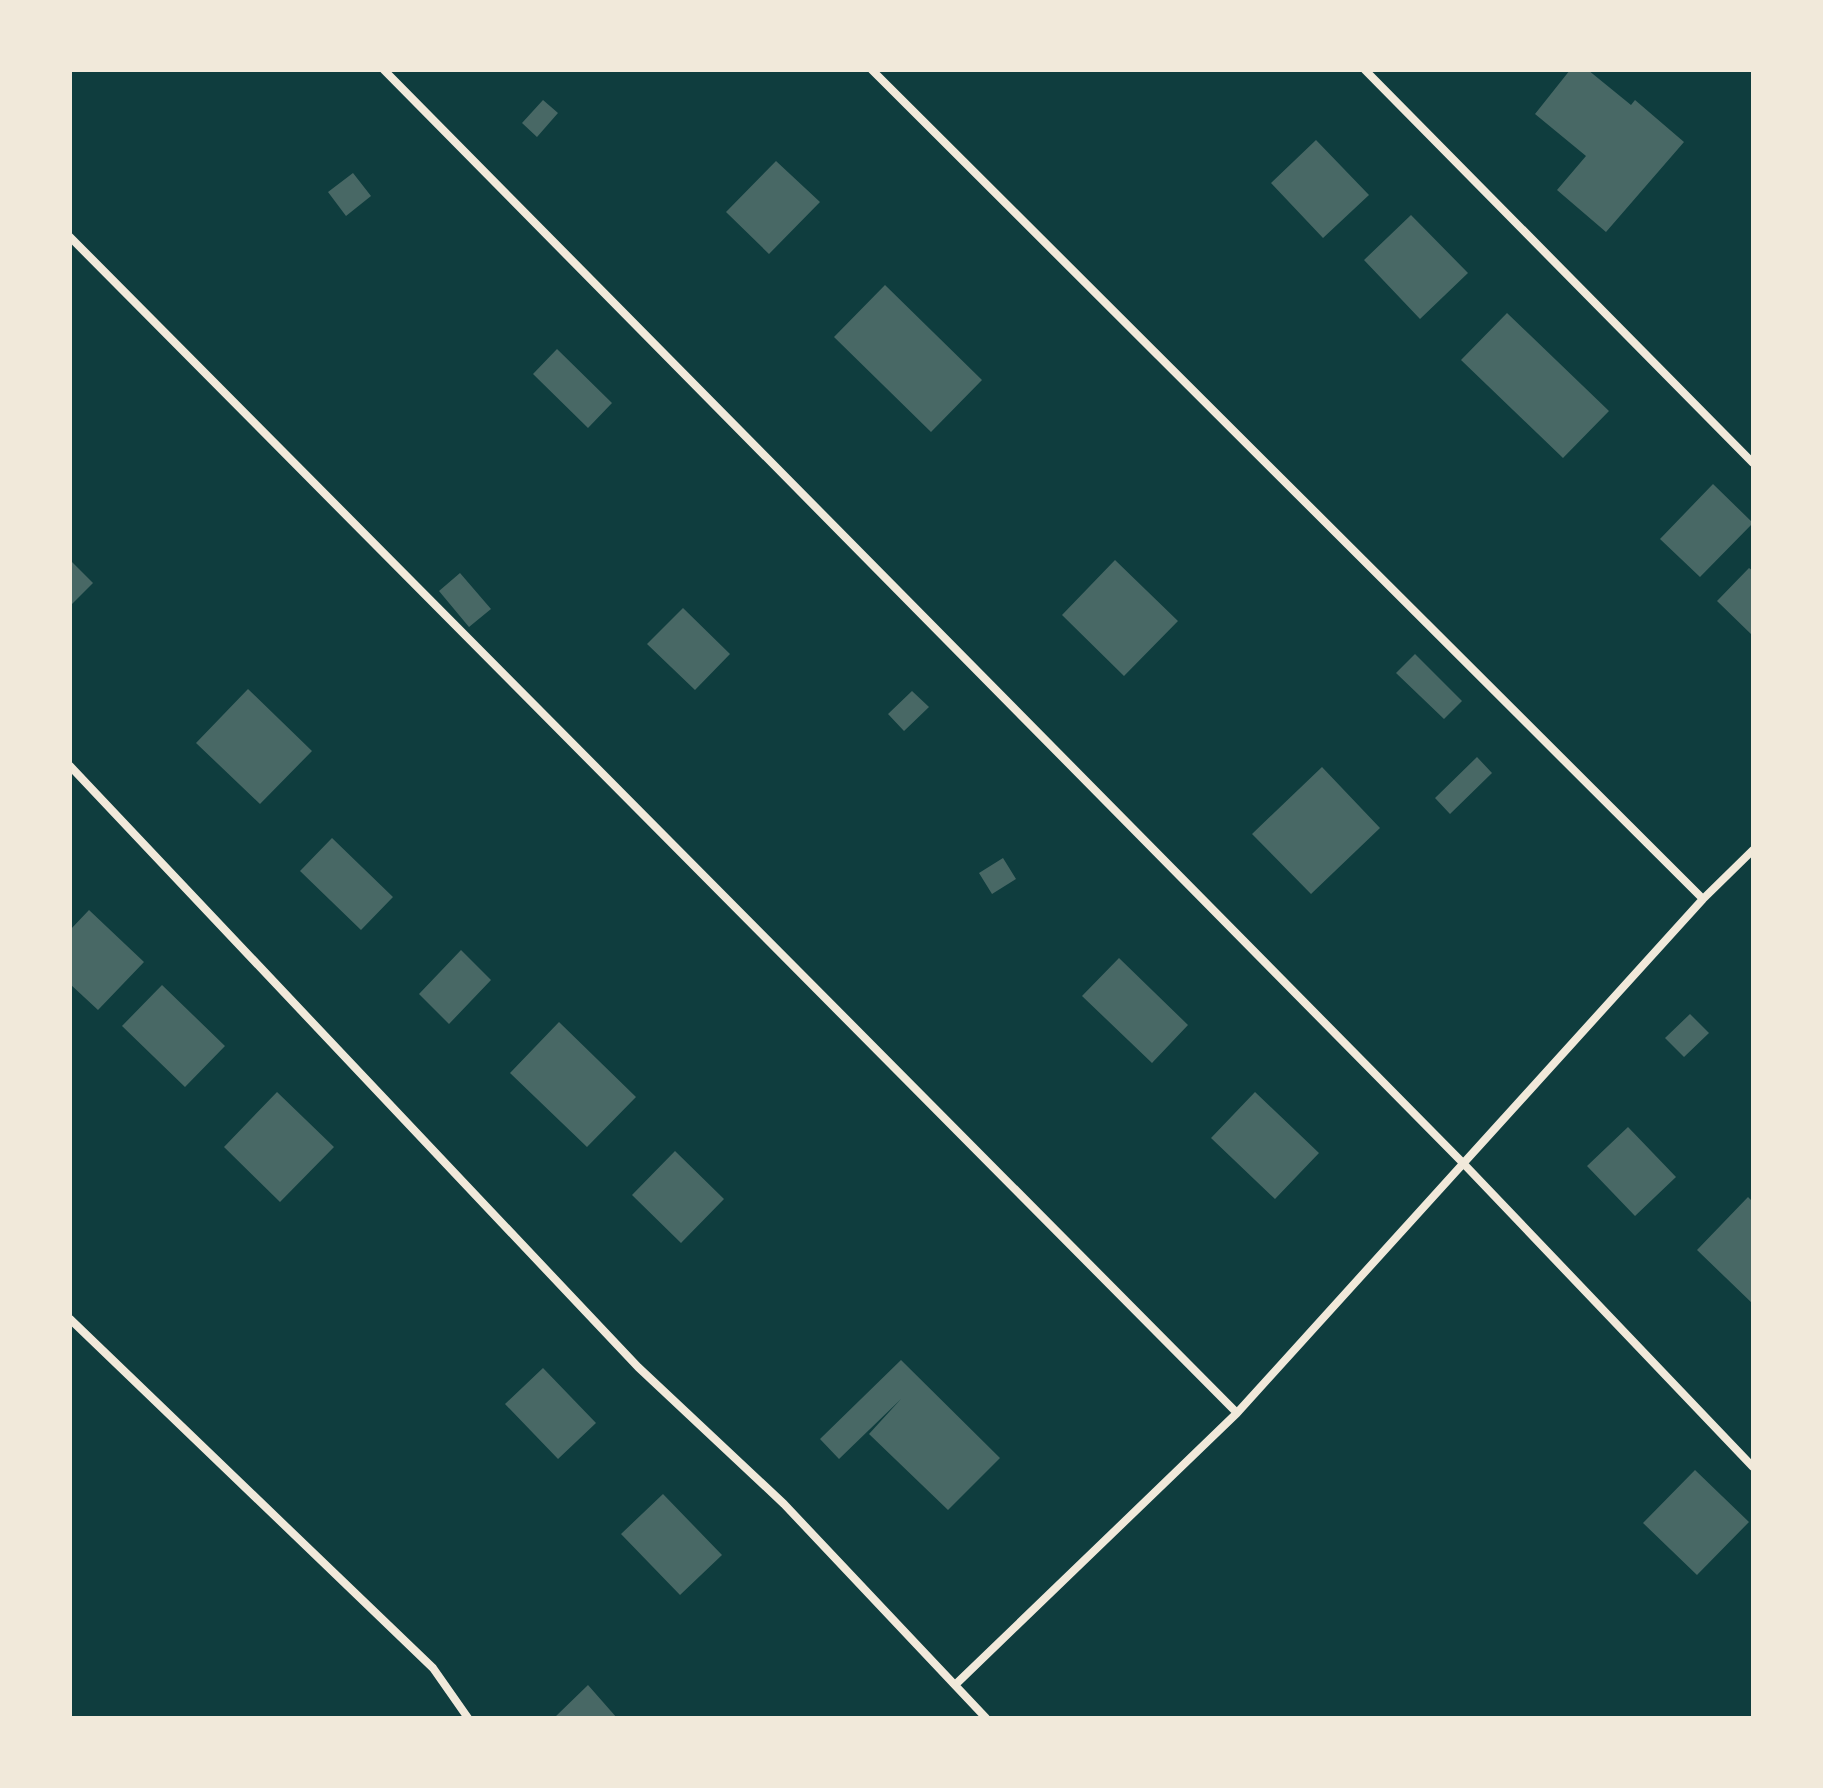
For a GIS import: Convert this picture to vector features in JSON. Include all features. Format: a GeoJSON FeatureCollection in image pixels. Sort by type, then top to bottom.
{"type":"FeatureCollection","features":[{"type":"Feature","properties":{"kind":"street"},"geometry":{"type":"LineString","coordinates":[[384,70],[1462,1162],[1753,1467]]}},
{"type":"Feature","properties":{"kind":"street"},"geometry":{"type":"LineString","coordinates":[[872,70],[1703,899]]}},
{"type":"Feature","properties":{"kind":"street"},"geometry":{"type":"LineString","coordinates":[[1365,70],[1753,463]]}},
{"type":"Feature","properties":{"kind":"street"},"geometry":{"type":"LineString","coordinates":[[70,237],[1237,1413]]}},
{"type":"Feature","properties":{"kind":"street"},"geometry":{"type":"LineString","coordinates":[[70,766],[638,1367],[784,1504],[986,1718]]}},
{"type":"Feature","properties":{"kind":"street"},"geometry":{"type":"LineString","coordinates":[[955,1685],[1237,1413],[1703,899],[1753,850]]}},
{"type":"Feature","properties":{"kind":"street"},"geometry":{"type":"LineString","coordinates":[[70,1319],[433,1668],[468,1718]]}},
{"type":"Feature","properties":{"kind":"building"},"geometry":{"type":"Polygon","coordinates":[[[1570,70],[1588,70],[1631,105],[1635,100],[1684,142],[1606,232],[1557,190],[1586,156],[1535,114],[1570,70]]]}},
{"type":"Feature","properties":{"kind":"building"},"geometry":{"type":"Polygon","coordinates":[[[543,100],[558,113],[537,137],[522,123],[543,100]]]}},
{"type":"Feature","properties":{"kind":"building"},"geometry":{"type":"Polygon","coordinates":[[[1316,140],[1369,195],[1323,238],[1271,183],[1316,140]]]}},
{"type":"Feature","properties":{"kind":"building"},"geometry":{"type":"Polygon","coordinates":[[[776,161],[820,202],[769,254],[726,212],[776,161]]]}},
{"type":"Feature","properties":{"kind":"building"},"geometry":{"type":"Polygon","coordinates":[[[353,173],[371,196],[346,216],[328,192],[353,173]]]}},
{"type":"Feature","properties":{"kind":"building"},"geometry":{"type":"Polygon","coordinates":[[[1411,215],[1468,273],[1420,319],[1364,260],[1411,215]]]}},
{"type":"Feature","properties":{"kind":"building"},"geometry":{"type":"Polygon","coordinates":[[[885,285],[982,380],[931,432],[834,337],[885,285]]]}},
{"type":"Feature","properties":{"kind":"building"},"geometry":{"type":"Polygon","coordinates":[[[1507,313],[1609,411],[1563,458],[1461,360],[1507,313]]]}},
{"type":"Feature","properties":{"kind":"building"},"geometry":{"type":"Polygon","coordinates":[[[557,349],[612,403],[588,428],[533,374],[557,349]]]}},
{"type":"Feature","properties":{"kind":"building"},"geometry":{"type":"Polygon","coordinates":[[[1713,484],[1753,523],[1700,577],[1660,539],[1713,484]]]}},
{"type":"Feature","properties":{"kind":"building"},"geometry":{"type":"Polygon","coordinates":[[[70,560],[93,583],[70,606],[70,560]]]}},
{"type":"Feature","properties":{"kind":"building"},"geometry":{"type":"Polygon","coordinates":[[[1115,560],[1178,621],[1124,676],[1062,615],[1115,560]]]}},
{"type":"Feature","properties":{"kind":"building"},"geometry":{"type":"Polygon","coordinates":[[[1749,568],[1753,571],[1753,636],[1717,601],[1749,568]]]}},
{"type":"Feature","properties":{"kind":"building"},"geometry":{"type":"Polygon","coordinates":[[[460,573],[491,609],[469,627],[439,591],[460,573]]]}},
{"type":"Feature","properties":{"kind":"building"},"geometry":{"type":"Polygon","coordinates":[[[683,608],[730,654],[695,690],[647,644],[683,608]]]}},
{"type":"Feature","properties":{"kind":"building"},"geometry":{"type":"Polygon","coordinates":[[[1415,654],[1462,701],[1444,719],[1396,673],[1415,654]]]}},
{"type":"Feature","properties":{"kind":"building"},"geometry":{"type":"Polygon","coordinates":[[[248,689],[312,751],[260,804],[196,743],[248,689]]]}},
{"type":"Feature","properties":{"kind":"building"},"geometry":{"type":"Polygon","coordinates":[[[912,691],[929,707],[904,731],[888,714],[912,691]]]}},
{"type":"Feature","properties":{"kind":"building"},"geometry":{"type":"Polygon","coordinates":[[[1477,757],[1492,773],[1450,814],[1435,798],[1477,757]]]}},
{"type":"Feature","properties":{"kind":"building"},"geometry":{"type":"Polygon","coordinates":[[[1322,767],[1380,828],[1311,894],[1252,834],[1322,767]]]}},
{"type":"Feature","properties":{"kind":"building"},"geometry":{"type":"Polygon","coordinates":[[[332,838],[393,897],[361,930],[300,871],[332,838]]]}},
{"type":"Feature","properties":{"kind":"building"},"geometry":{"type":"Polygon","coordinates":[[[1003,858],[1016,879],[992,894],[979,873],[1003,858]]]}},
{"type":"Feature","properties":{"kind":"building"},"geometry":{"type":"Polygon","coordinates":[[[89,910],[144,962],[98,1010],[70,984],[70,930],[89,910]]]}},
{"type":"Feature","properties":{"kind":"building"},"geometry":{"type":"Polygon","coordinates":[[[461,950],[491,980],[449,1024],[419,994],[461,950]]]}},
{"type":"Feature","properties":{"kind":"building"},"geometry":{"type":"Polygon","coordinates":[[[1119,958],[1188,1025],[1152,1063],[1082,996],[1119,958]]]}},
{"type":"Feature","properties":{"kind":"building"},"geometry":{"type":"Polygon","coordinates":[[[162,985],[225,1046],[185,1087],[122,1026],[162,985]]]}},
{"type":"Feature","properties":{"kind":"building"},"geometry":{"type":"Polygon","coordinates":[[[1690,1014],[1709,1033],[1684,1057],[1665,1038],[1690,1014]]]}},
{"type":"Feature","properties":{"kind":"building"},"geometry":{"type":"Polygon","coordinates":[[[559,1022],[636,1097],[587,1147],[510,1073],[559,1022]]]}},
{"type":"Feature","properties":{"kind":"building"},"geometry":{"type":"Polygon","coordinates":[[[277,1092],[334,1147],[280,1202],[224,1147],[277,1092]]]}},
{"type":"Feature","properties":{"kind":"building"},"geometry":{"type":"Polygon","coordinates":[[[1255,1092],[1319,1153],[1275,1199],[1211,1138],[1255,1092]]]}},
{"type":"Feature","properties":{"kind":"building"},"geometry":{"type":"Polygon","coordinates":[[[1628,1127],[1676,1177],[1635,1216],[1587,1166],[1628,1127]]]}},
{"type":"Feature","properties":{"kind":"building"},"geometry":{"type":"Polygon","coordinates":[[[675,1151],[724,1199],[681,1243],[632,1195],[675,1151]]]}},
{"type":"Feature","properties":{"kind":"building"},"geometry":{"type":"Polygon","coordinates":[[[1748,1197],[1753,1202],[1753,1304],[1697,1250],[1748,1197]]]}},
{"type":"Feature","properties":{"kind":"building"},"geometry":{"type":"Polygon","coordinates":[[[901,1360],[1000,1458],[948,1510],[869,1434],[901,1399],[839,1459],[820,1439],[901,1360]]]}},
{"type":"Feature","properties":{"kind":"building"},"geometry":{"type":"Polygon","coordinates":[[[543,1368],[596,1423],[558,1459],[505,1404],[543,1368]]]}},
{"type":"Feature","properties":{"kind":"building"},"geometry":{"type":"Polygon","coordinates":[[[1695,1470],[1749,1522],[1697,1575],[1643,1523],[1695,1470]]]}},
{"type":"Feature","properties":{"kind":"building"},"geometry":{"type":"Polygon","coordinates":[[[663,1494],[722,1555],[680,1595],[621,1534],[663,1494]]]}},
{"type":"Feature","properties":{"kind":"building"},"geometry":{"type":"Polygon","coordinates":[[[588,1685],[617,1718],[554,1718],[588,1685]]]}}]}
